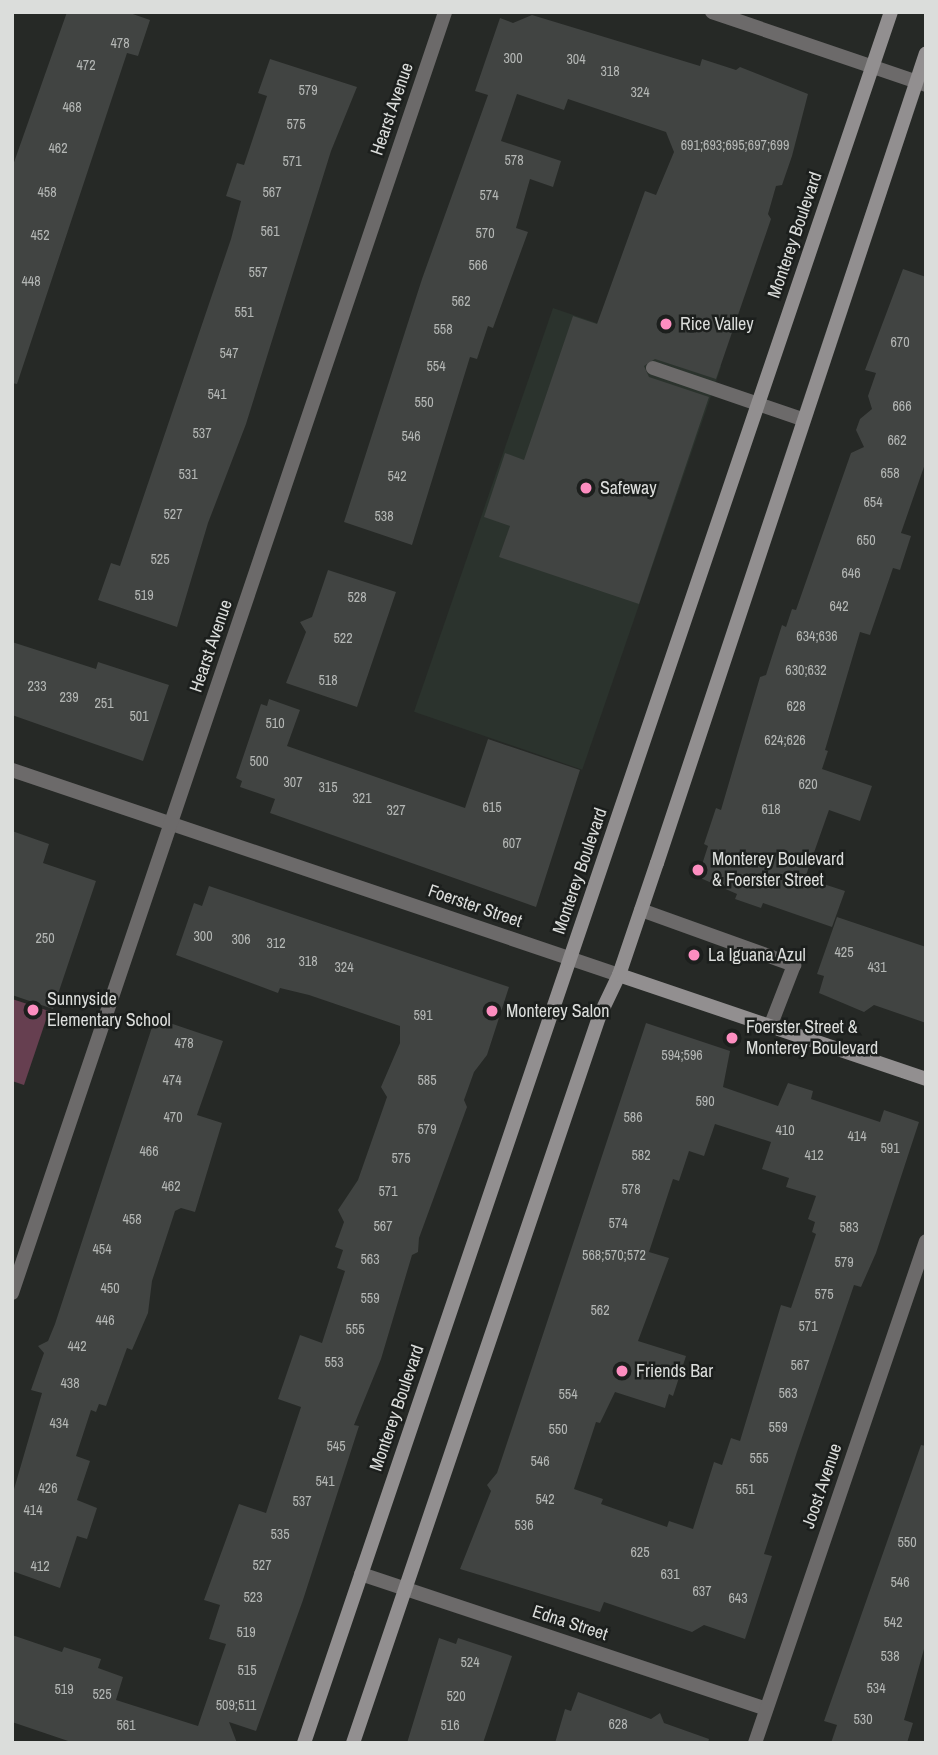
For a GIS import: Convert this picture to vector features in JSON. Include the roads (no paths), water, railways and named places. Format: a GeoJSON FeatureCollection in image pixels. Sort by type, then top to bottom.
{"type":"FeatureCollection","features":[{"type":"Feature","properties":{"kind":"main road","name":"Monterey Boulevard"},"geometry":{"type":"LineString","coordinates":[[304,1743],[891,12]]}},
{"type":"Feature","properties":{"kind":"main road"},"geometry":{"type":"LineString","coordinates":[[353,1743],[599,1017],[619,975],[802,419],[921,83],[926,53]]}},
{"type":"Feature","properties":{"kind":"main road","name":"Foerster Street"},"geometry":{"type":"LineString","coordinates":[[619,975],[926,1079]]}},
{"type":"Feature","properties":{"kind":"street","name":"Hearst Avenue"},"geometry":{"type":"LineString","coordinates":[[12,1293],[445,12]]}},
{"type":"Feature","properties":{"kind":"street"},"geometry":{"type":"LineString","coordinates":[[712,12],[921,83]]}},
{"type":"Feature","properties":{"kind":"street"},"geometry":{"type":"LineString","coordinates":[[653,368],[802,419]]}},
{"type":"Feature","properties":{"kind":"street","name":"Foerster Street"},"geometry":{"type":"LineString","coordinates":[[12,770],[619,975]]}},
{"type":"Feature","properties":{"kind":"street"},"geometry":{"type":"LineString","coordinates":[[641,909],[794,965],[770,1027]]}},
{"type":"Feature","properties":{"kind":"street","name":"Joost Avenue"},"geometry":{"type":"LineString","coordinates":[[755,1743],[926,1241]]}},
{"type":"Feature","properties":{"kind":"street","name":"Edna Street"},"geometry":{"type":"LineString","coordinates":[[361,1574],[766,1709]]}},
{"type":"Feature","properties":{"kind":"place","name":"Rice Valley"},"geometry":{"type":"Point","coordinates":[666,324]}},
{"type":"Feature","properties":{"kind":"place","name":"Safeway"},"geometry":{"type":"Point","coordinates":[586,488]}},
{"type":"Feature","properties":{"kind":"place","name":"Monterey Boulevard & Foerster Street"},"geometry":{"type":"Point","coordinates":[698,870]}},
{"type":"Feature","properties":{"kind":"place","name":"La Iguana Azul"},"geometry":{"type":"Point","coordinates":[694,955]}},
{"type":"Feature","properties":{"kind":"place","name":"Sunnyside Elementary School"},"geometry":{"type":"Point","coordinates":[33,1010]}},
{"type":"Feature","properties":{"kind":"place","name":"Monterey Salon"},"geometry":{"type":"Point","coordinates":[492,1011]}},
{"type":"Feature","properties":{"kind":"place","name":"Foerster Street & Monterey Boulevard"},"geometry":{"type":"Point","coordinates":[732,1038]}},
{"type":"Feature","properties":{"kind":"place","name":"Friends Bar"},"geometry":{"type":"Point","coordinates":[622,1371]}}]}
